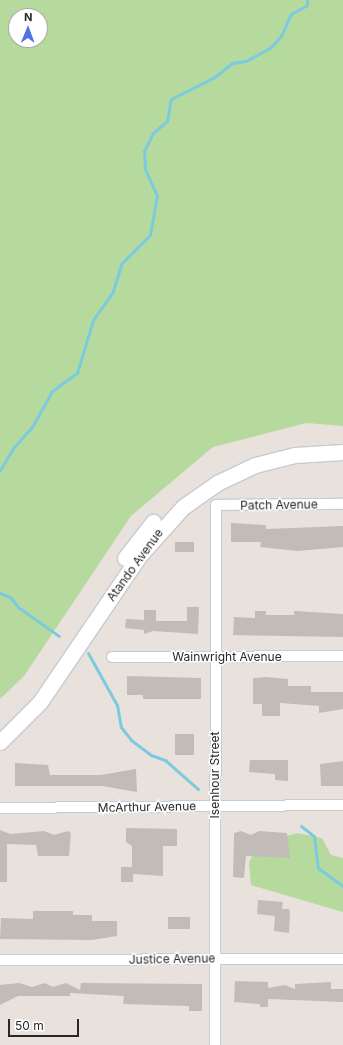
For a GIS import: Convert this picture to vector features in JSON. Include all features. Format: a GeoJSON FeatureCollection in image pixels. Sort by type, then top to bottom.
{"type":"FeatureCollection","features":[{"type":"Feature","properties":{"kind":"main road","name":"Atando Avenue"},"geometry":{"type":"LineString","coordinates":[[0,729],[39,686],[138,540],[176,499],[212,474],[252,456],[293,445],[343,442]]}},
{"type":"Feature","properties":{"kind":"main road","name":"Atando Avenue"},"geometry":{"type":"LineString","coordinates":[[0,742],[40,702],[143,551],[183,507],[217,483],[255,465],[301,454],[343,452]]}},
{"type":"Feature","properties":{"kind":"street","name":"Patch Avenue"},"geometry":{"type":"LineString","coordinates":[[216,505],[343,504]]}},
{"type":"Feature","properties":{"kind":"street","name":"Isenhour Street"},"geometry":{"type":"LineString","coordinates":[[215,1045],[216,505]]}},
{"type":"Feature","properties":{"kind":"street","name":"Wainwright Avenue"},"geometry":{"type":"LineString","coordinates":[[112,657],[343,656]]}},
{"type":"Feature","properties":{"kind":"street","name":"McArthur Avenue"},"geometry":{"type":"LineString","coordinates":[[0,808],[343,805]]}},
{"type":"Feature","properties":{"kind":"street","name":"Justice Avenue"},"geometry":{"type":"LineString","coordinates":[[0,960],[343,959]]}},
{"type":"Feature","properties":{"kind":"green space"},"geometry":{"type":"Polygon","coordinates":[[[0,0],[343,0],[343,426],[306,423],[213,447],[131,516],[24,676],[0,699],[0,0]]]}},
{"type":"Feature","properties":{"kind":"green space"},"geometry":{"type":"Polygon","coordinates":[[[297,833],[322,838],[331,855],[343,858],[343,912],[251,885],[249,862],[259,844],[297,833]]]}},
{"type":"Feature","properties":{"kind":"building"},"geometry":{"type":"Polygon","coordinates":[[[231,523],[266,525],[266,529],[343,526],[343,547],[297,551],[260,547],[261,542],[231,542],[231,523]]]}},
{"type":"Feature","properties":{"kind":"building"},"geometry":{"type":"Polygon","coordinates":[[[175,542],[194,542],[194,552],[175,552],[175,542]]]}},
{"type":"Feature","properties":{"kind":"building"},"geometry":{"type":"Polygon","coordinates":[[[187,607],[199,607],[198,634],[153,631],[144,634],[144,630],[125,628],[126,619],[144,620],[144,610],[156,610],[156,621],[187,621],[187,607]]]}},
{"type":"Feature","properties":{"kind":"building"},"geometry":{"type":"Polygon","coordinates":[[[255,611],[266,611],[266,615],[294,615],[294,611],[343,614],[343,637],[233,635],[234,617],[255,618],[255,611]]]}},
{"type":"Feature","properties":{"kind":"building"},"geometry":{"type":"Polygon","coordinates":[[[127,676],[201,678],[201,699],[143,699],[143,695],[127,695],[127,676]]]}},
{"type":"Feature","properties":{"kind":"building"},"geometry":{"type":"Polygon","coordinates":[[[266,677],[288,679],[288,686],[311,686],[311,692],[343,692],[343,709],[319,713],[319,706],[280,703],[280,716],[262,716],[262,704],[253,704],[253,678],[266,677]]]}},
{"type":"Feature","properties":{"kind":"building"},"geometry":{"type":"Polygon","coordinates":[[[175,734],[194,734],[194,755],[175,755],[175,734]]]}},
{"type":"Feature","properties":{"kind":"building"},"geometry":{"type":"Polygon","coordinates":[[[250,760],[288,760],[288,781],[275,780],[275,774],[249,772],[250,760]]]}},
{"type":"Feature","properties":{"kind":"building"},"geometry":{"type":"Polygon","coordinates":[[[343,761],[343,786],[321,786],[320,764],[343,761]]]}},
{"type":"Feature","properties":{"kind":"building"},"geometry":{"type":"Polygon","coordinates":[[[15,763],[48,765],[50,775],[101,775],[136,769],[137,792],[102,786],[15,786],[15,763]]]}},
{"type":"Feature","properties":{"kind":"building"},"geometry":{"type":"Polygon","coordinates":[[[126,828],[177,829],[177,846],[163,846],[163,876],[133,874],[133,882],[121,882],[121,867],[132,867],[132,846],[126,842],[126,828]]]}},
{"type":"Feature","properties":{"kind":"building"},"geometry":{"type":"Polygon","coordinates":[[[0,830],[10,834],[44,831],[54,835],[68,831],[71,833],[69,856],[38,856],[36,845],[7,844],[7,882],[0,882],[0,830]]]}},
{"type":"Feature","properties":{"kind":"building"},"geometry":{"type":"Polygon","coordinates":[[[241,831],[251,835],[259,831],[287,833],[290,858],[246,856],[244,878],[233,877],[234,833],[241,831]]]}},
{"type":"Feature","properties":{"kind":"building"},"geometry":{"type":"Polygon","coordinates":[[[258,900],[283,902],[282,909],[289,909],[290,913],[289,933],[274,931],[275,916],[257,914],[258,900]]]}},
{"type":"Feature","properties":{"kind":"building"},"geometry":{"type":"Polygon","coordinates":[[[33,911],[73,911],[73,915],[92,915],[92,921],[117,921],[117,936],[92,940],[0,939],[1,918],[33,919],[33,911]]]}},
{"type":"Feature","properties":{"kind":"building"},"geometry":{"type":"Polygon","coordinates":[[[168,917],[190,917],[190,929],[168,929],[168,917]]]}},
{"type":"Feature","properties":{"kind":"building"},"geometry":{"type":"Polygon","coordinates":[[[235,981],[268,982],[268,988],[285,985],[295,989],[295,984],[331,982],[331,989],[343,989],[343,1002],[268,999],[268,1007],[260,1007],[260,1004],[234,1002],[235,981]]]}},
{"type":"Feature","properties":{"kind":"building"},"geometry":{"type":"Polygon","coordinates":[[[19,983],[32,987],[45,983],[53,987],[66,983],[80,990],[81,983],[202,984],[202,1011],[189,1011],[189,1006],[123,1004],[124,996],[70,993],[70,996],[18,996],[0,1005],[0,985],[19,983]]]}},
{"type":"Feature","properties":{"kind":"waterway"},"geometry":{"type":"LineString","coordinates":[[0,470],[13,448],[32,427],[52,391],[77,373],[93,320],[113,291],[121,264],[150,235],[157,196],[145,169],[144,151],[153,133],[167,121],[171,99],[213,78],[232,63],[246,61],[271,47],[281,36],[291,14],[307,5],[307,0]]}},
{"type":"Feature","properties":{"kind":"waterway"},"geometry":{"type":"LineString","coordinates":[[0,593],[10,597],[18,607],[59,636]]}},
{"type":"Feature","properties":{"kind":"waterway"},"geometry":{"type":"LineString","coordinates":[[88,653],[117,705],[121,727],[131,740],[151,755],[165,760],[198,789]]}},
{"type":"Feature","properties":{"kind":"waterway"},"geometry":{"type":"LineString","coordinates":[[301,826],[314,836],[318,868],[343,886]]}}]}
